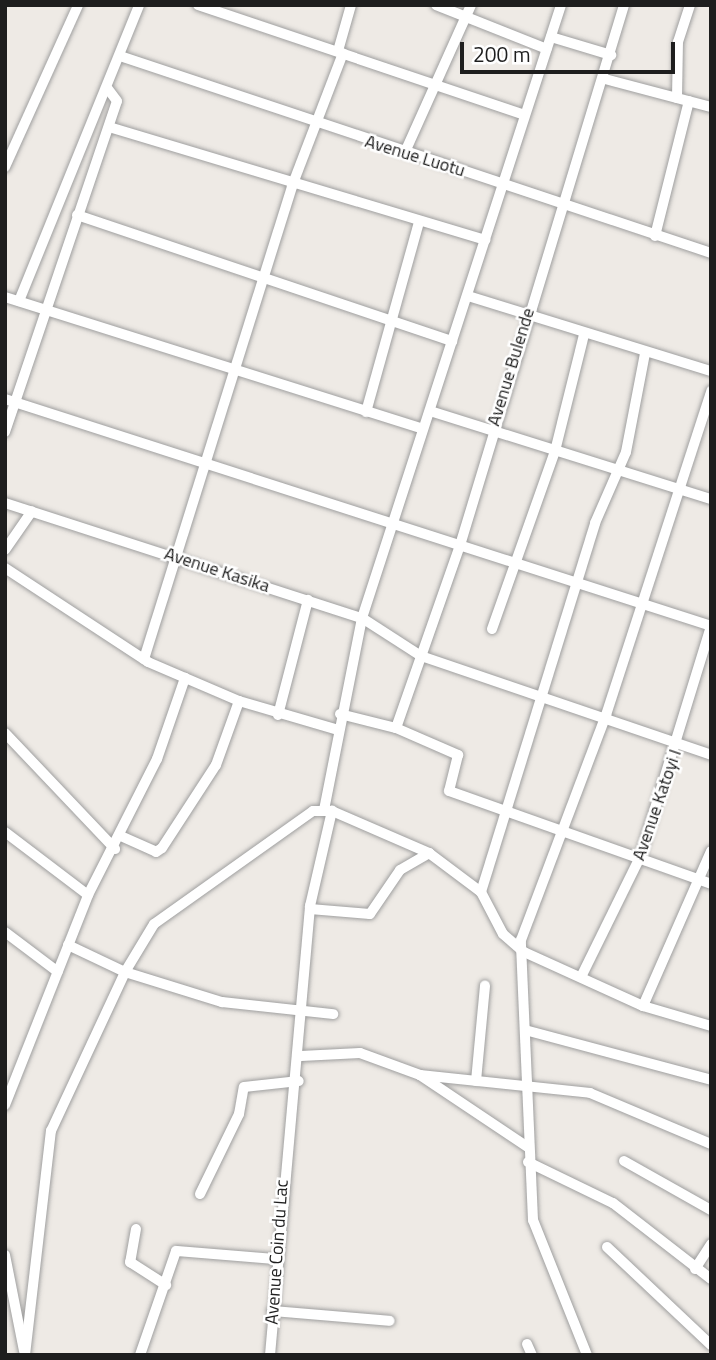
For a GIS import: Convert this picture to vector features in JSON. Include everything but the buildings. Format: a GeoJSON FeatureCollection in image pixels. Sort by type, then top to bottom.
{"type":"FeatureCollection","features":[{"type":"Feature","properties":{"kind":"street"},"geometry":{"type":"LineString","coordinates":[[5,167],[78,5]]}},
{"type":"Feature","properties":{"kind":"street"},"geometry":{"type":"LineString","coordinates":[[19,301],[108,89],[139,5]]}},
{"type":"Feature","properties":{"kind":"street"},"geometry":{"type":"LineString","coordinates":[[198,5],[524,115]]}},
{"type":"Feature","properties":{"kind":"street"},"geometry":{"type":"LineString","coordinates":[[144,659],[178,558],[233,370],[292,186],[341,52],[351,5]]}},
{"type":"Feature","properties":{"kind":"street"},"geometry":{"type":"LineString","coordinates":[[436,5],[465,19],[547,49]]}},
{"type":"Feature","properties":{"kind":"street"},"geometry":{"type":"LineString","coordinates":[[405,152],[471,5]]}},
{"type":"Feature","properties":{"kind":"street","name":"Avenue Bulende"},"geometry":{"type":"LineString","coordinates":[[397,727],[461,542],[526,315],[605,79],[624,5]]}},
{"type":"Feature","properties":{"kind":"street"},"geometry":{"type":"LineString","coordinates":[[677,98],[678,42],[690,5]]}},
{"type":"Feature","properties":{"kind":"street","name":"Avenue Coin du Lac"},"geometry":{"type":"LineString","coordinates":[[270,1355],[286,1149],[299,1081],[310,909],[328,811],[340,714],[362,618],[560,6]]}},
{"type":"Feature","properties":{"kind":"street"},"geometry":{"type":"LineString","coordinates":[[551,37],[611,55]]}},
{"type":"Feature","properties":{"kind":"street","name":"Avenue Luotu"},"geometry":{"type":"LineString","coordinates":[[120,56],[313,123],[711,253]]}},
{"type":"Feature","properties":{"kind":"street"},"geometry":{"type":"LineString","coordinates":[[605,79],[711,107]]}},
{"type":"Feature","properties":{"kind":"street"},"geometry":{"type":"LineString","coordinates":[[5,432],[10,401],[46,310],[117,101],[108,89]]}},
{"type":"Feature","properties":{"kind":"street"},"geometry":{"type":"LineString","coordinates":[[655,236],[689,100]]}},
{"type":"Feature","properties":{"kind":"street"},"geometry":{"type":"LineString","coordinates":[[109,127],[292,186],[485,240]]}},
{"type":"Feature","properties":{"kind":"street"},"geometry":{"type":"LineString","coordinates":[[77,215],[391,318],[452,341]]}},
{"type":"Feature","properties":{"kind":"street"},"geometry":{"type":"LineString","coordinates":[[366,412],[419,222]]}},
{"type":"Feature","properties":{"kind":"street"},"geometry":{"type":"LineString","coordinates":[[468,296],[584,335],[711,371]]}},
{"type":"Feature","properties":{"kind":"street"},"geometry":{"type":"LineString","coordinates":[[5,297],[423,429]]}},
{"type":"Feature","properties":{"kind":"street"},"geometry":{"type":"LineString","coordinates":[[492,629],[555,451],[584,335]]}},
{"type":"Feature","properties":{"kind":"street"},"geometry":{"type":"LineString","coordinates":[[481,892],[509,810],[578,583],[618,471],[645,353]]}},
{"type":"Feature","properties":{"kind":"street"},"geometry":{"type":"LineString","coordinates":[[585,1354],[533,1223],[528,1162],[523,930],[606,715],[677,489],[711,391]]}},
{"type":"Feature","properties":{"kind":"street"},"geometry":{"type":"LineString","coordinates":[[10,401],[461,542],[711,626]]}},
{"type":"Feature","properties":{"kind":"street"},"geometry":{"type":"LineString","coordinates":[[430,411],[711,499]]}},
{"type":"Feature","properties":{"kind":"street","name":"Avenue Kasika"},"geometry":{"type":"LineString","coordinates":[[5,503],[362,618],[421,656],[606,715],[711,755]]}},
{"type":"Feature","properties":{"kind":"street"},"geometry":{"type":"LineString","coordinates":[[5,550],[32,510]]}},
{"type":"Feature","properties":{"kind":"street"},"geometry":{"type":"LineString","coordinates":[[5,568],[144,659],[239,701],[278,715],[338,730]]}},
{"type":"Feature","properties":{"kind":"street"},"geometry":{"type":"LineString","coordinates":[[278,715],[308,600]]}},
{"type":"Feature","properties":{"kind":"street","name":"Avenue Katoyi I"},"geometry":{"type":"LineString","coordinates":[[582,975],[640,857],[679,741],[711,626]]}},
{"type":"Feature","properties":{"kind":"street"},"geometry":{"type":"LineString","coordinates":[[6,1099],[88,895],[123,837],[185,678]]}},
{"type":"Feature","properties":{"kind":"street"},"geometry":{"type":"LineString","coordinates":[[123,837],[156,852],[162,848],[216,765],[239,701]]}},
{"type":"Feature","properties":{"kind":"street"},"geometry":{"type":"LineString","coordinates":[[340,714],[397,727],[458,756],[449,791],[509,810],[711,884]]}},
{"type":"Feature","properties":{"kind":"street"},"geometry":{"type":"LineString","coordinates":[[5,733],[115,849]]}},
{"type":"Feature","properties":{"kind":"street"},"geometry":{"type":"LineString","coordinates":[[25,1354],[51,1131],[125,972],[154,924],[297,822],[328,811],[429,853],[481,892],[503,934],[524,952],[582,975],[643,1006],[711,1026]]}},
{"type":"Feature","properties":{"kind":"street"},"geometry":{"type":"LineString","coordinates":[[5,832],[88,895]]}},
{"type":"Feature","properties":{"kind":"street"},"geometry":{"type":"LineString","coordinates":[[643,1006],[711,851]]}},
{"type":"Feature","properties":{"kind":"street"},"geometry":{"type":"LineString","coordinates":[[310,909],[370,914],[401,870],[429,853]]}},
{"type":"Feature","properties":{"kind":"street"},"geometry":{"type":"LineString","coordinates":[[5,932],[58,972]]}},
{"type":"Feature","properties":{"kind":"street"},"geometry":{"type":"LineString","coordinates":[[68,945],[125,972],[222,1002],[333,1014]]}},
{"type":"Feature","properties":{"kind":"street"},"geometry":{"type":"LineString","coordinates":[[476,1081],[485,985]]}},
{"type":"Feature","properties":{"kind":"street"},"geometry":{"type":"LineString","coordinates":[[525,1030],[711,1080]]}},
{"type":"Feature","properties":{"kind":"street"},"geometry":{"type":"LineString","coordinates":[[301,1056],[384,1057],[421,1075],[529,1148]]}},
{"type":"Feature","properties":{"kind":"street"},"geometry":{"type":"LineString","coordinates":[[421,1075],[606,1097],[711,1144]]}},
{"type":"Feature","properties":{"kind":"street"},"geometry":{"type":"LineString","coordinates":[[200,1194],[239,1114],[244,1087],[299,1081]]}},
{"type":"Feature","properties":{"kind":"street"},"geometry":{"type":"LineString","coordinates":[[624,1160],[711,1210]]}},
{"type":"Feature","properties":{"kind":"street"},"geometry":{"type":"LineString","coordinates":[[528,1162],[612,1203],[711,1279]]}},
{"type":"Feature","properties":{"kind":"street"},"geometry":{"type":"LineString","coordinates":[[136,1228],[130,1262],[166,1285]]}},
{"type":"Feature","properties":{"kind":"street"},"geometry":{"type":"LineString","coordinates":[[695,1269],[711,1244]]}},
{"type":"Feature","properties":{"kind":"street"},"geometry":{"type":"LineString","coordinates":[[607,1247],[711,1345]]}},
{"type":"Feature","properties":{"kind":"street"},"geometry":{"type":"LineString","coordinates":[[140,1355],[176,1251],[276,1259]]}},
{"type":"Feature","properties":{"kind":"street"},"geometry":{"type":"LineString","coordinates":[[5,1255],[25,1354]]}},
{"type":"Feature","properties":{"kind":"street"},"geometry":{"type":"LineString","coordinates":[[272,1311],[390,1321]]}},
{"type":"Feature","properties":{"kind":"street"},"geometry":{"type":"LineString","coordinates":[[527,1344],[532,1355]]}}]}
